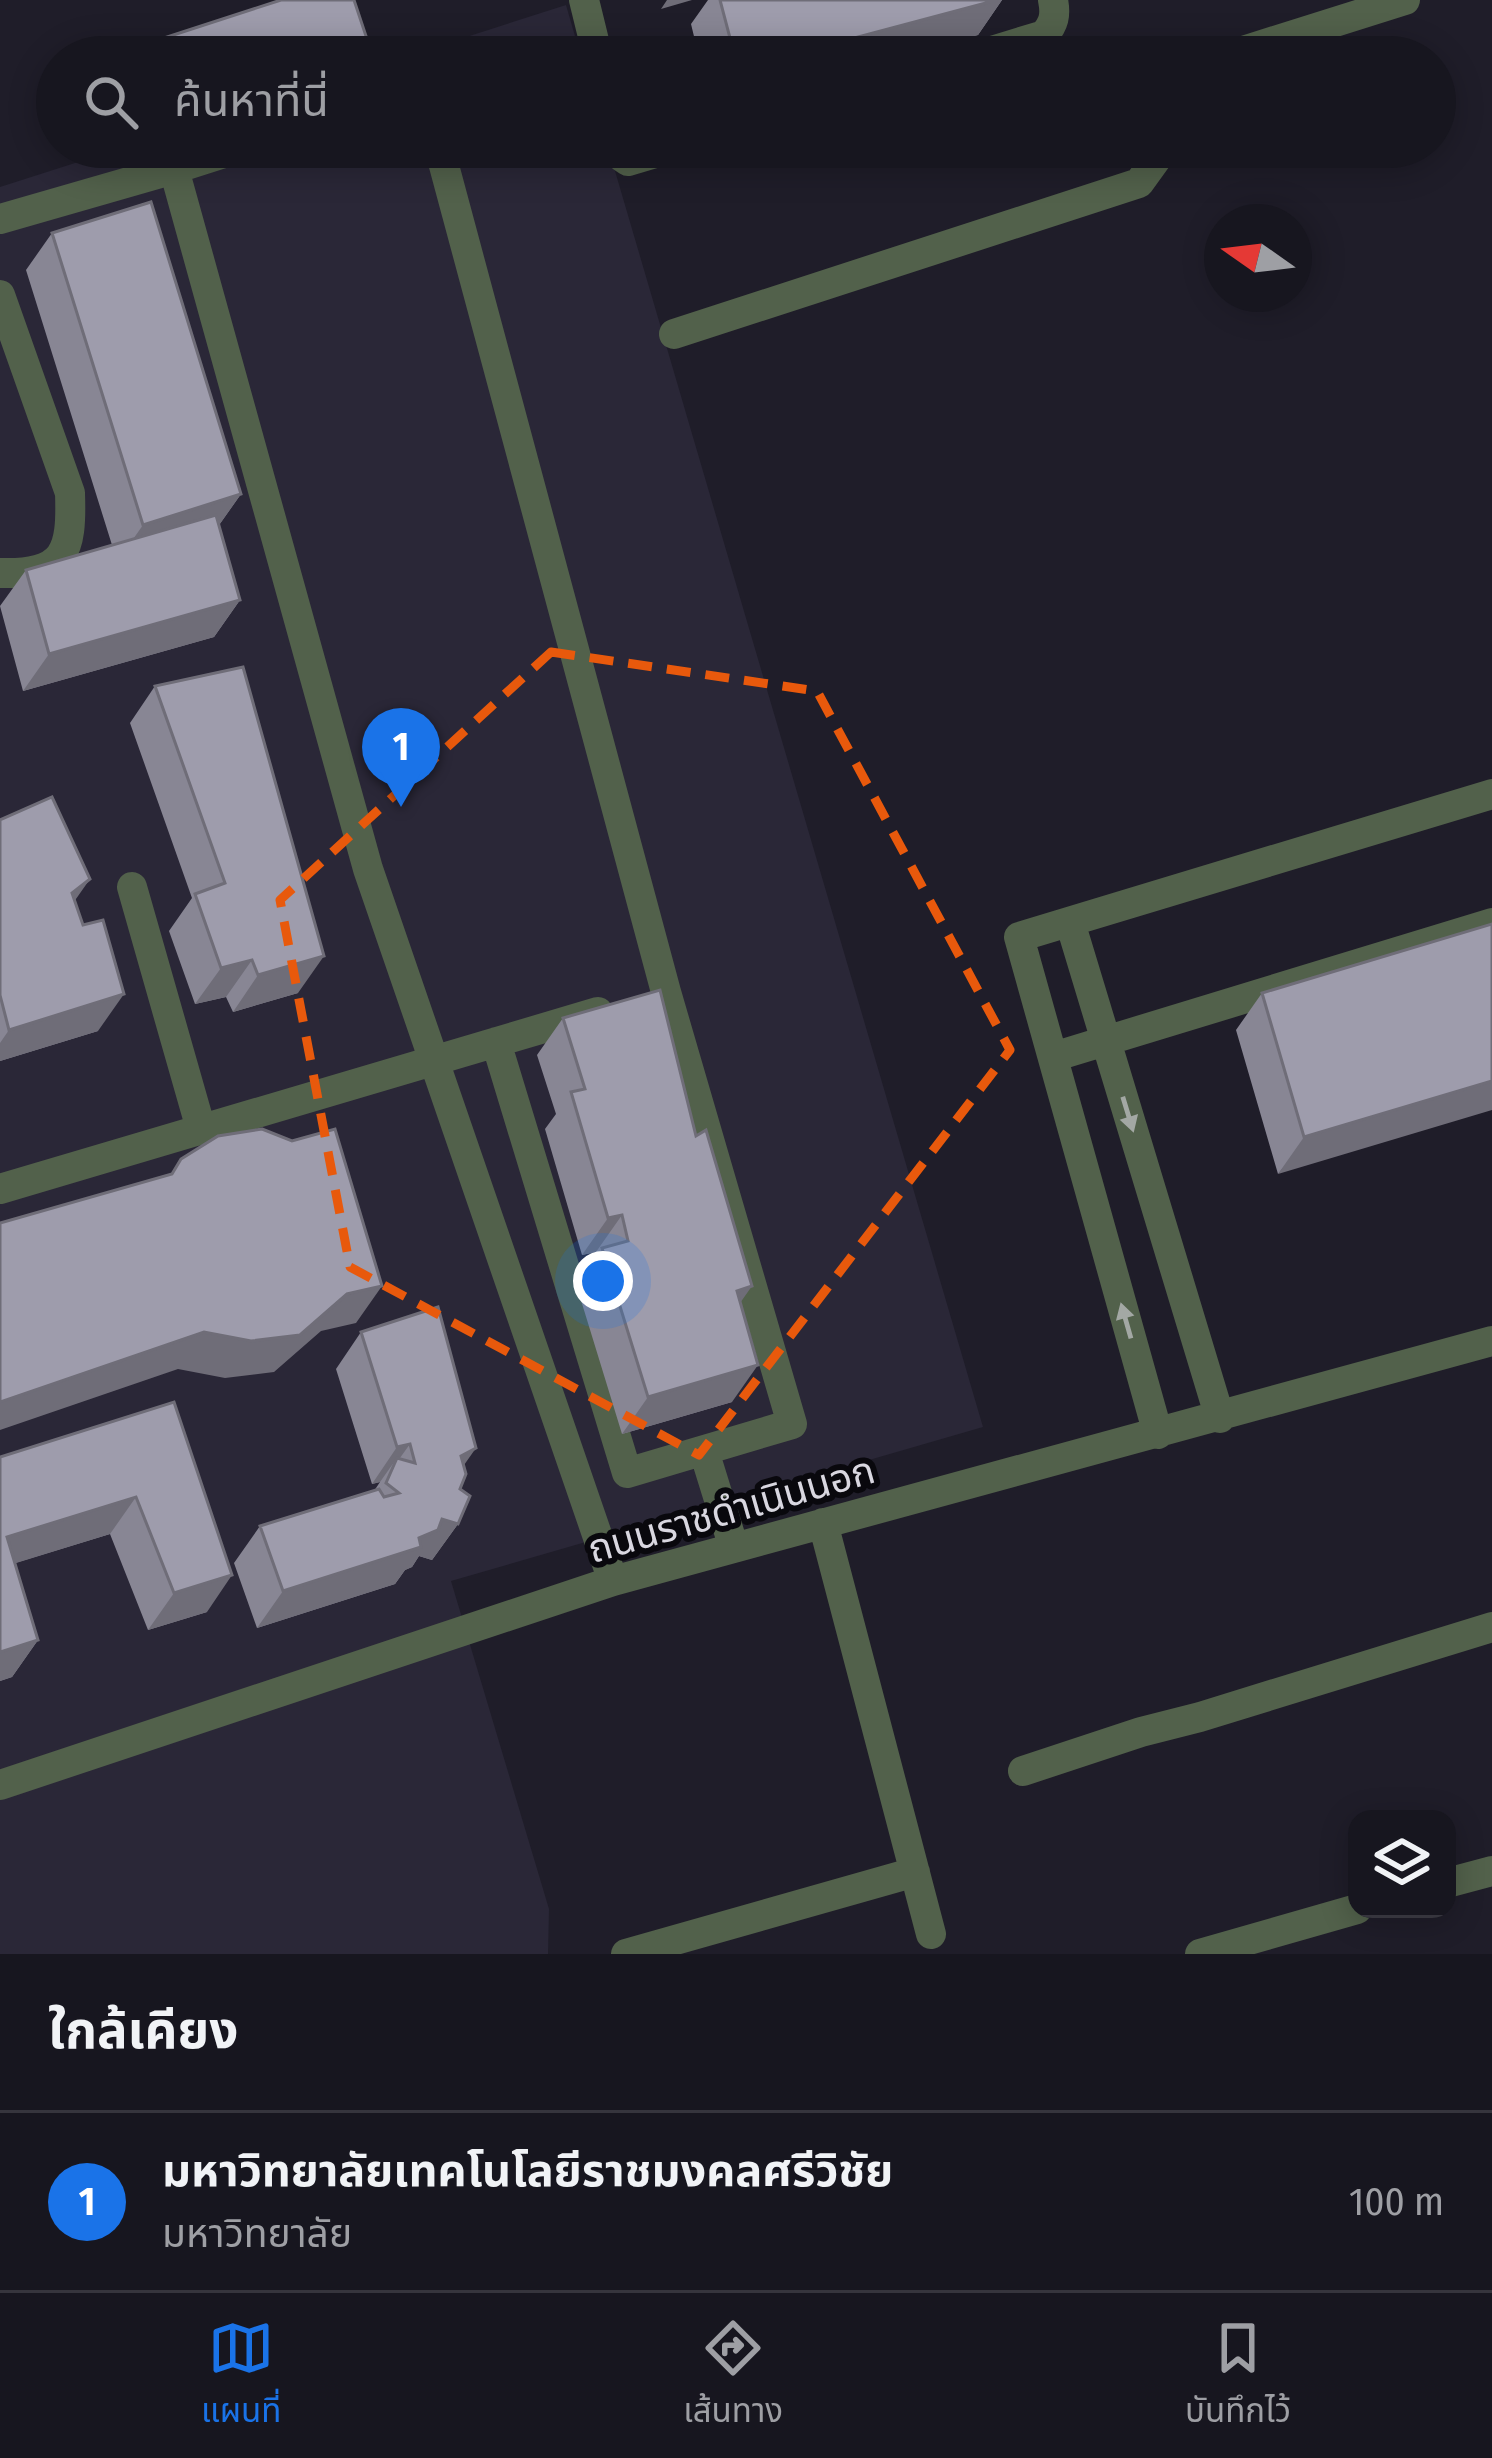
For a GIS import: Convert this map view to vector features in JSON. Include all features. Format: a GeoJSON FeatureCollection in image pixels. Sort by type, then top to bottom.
{"type":"FeatureCollection","features":[{"type":"Feature","properties":{"kind":"street"},"geometry":{"type":"LineString","coordinates":[[584,0],[593,36]]}},
{"type":"Feature","properties":{"kind":"street"},"geometry":{"type":"LineString","coordinates":[[1042,36],[1052,27],[1053,0]]}},
{"type":"Feature","properties":{"kind":"street"},"geometry":{"type":"LineString","coordinates":[[1291,36],[1405,0]]}},
{"type":"Feature","properties":{"kind":"street"},"geometry":{"type":"LineString","coordinates":[[0,219],[178,168]]}},
{"type":"Feature","properties":{"kind":"street"},"geometry":{"type":"LineString","coordinates":[[444,168],[644,998],[792,1424],[627,1473],[496,1042]]}},
{"type":"Feature","properties":{"kind":"street"},"geometry":{"type":"LineString","coordinates":[[674,334],[1139,183],[1150,168]]}},
{"type":"Feature","properties":{"kind":"street"},"geometry":{"type":"LineString","coordinates":[[175,169],[368,869],[613,1581]]}},
{"type":"Feature","properties":{"kind":"street"},"geometry":{"type":"LineString","coordinates":[[0,296],[70,493],[70,519],[66,548],[55,562],[28,572],[0,573]]}},
{"type":"Feature","properties":{"kind":"street"},"geometry":{"type":"LineString","coordinates":[[1158,1434],[1019,937],[1492,794]]}},
{"type":"Feature","properties":{"kind":"street"},"geometry":{"type":"LineString","coordinates":[[131,887],[202,1130]]}},
{"type":"Feature","properties":{"kind":"street"},"geometry":{"type":"LineString","coordinates":[[1070,922],[1220,1418]]}},
{"type":"Feature","properties":{"kind":"street"},"geometry":{"type":"LineString","coordinates":[[1053,1057],[1492,923]]}},
{"type":"Feature","properties":{"kind":"street"},"geometry":{"type":"LineString","coordinates":[[0,1189],[644,998]]}},
{"type":"Feature","properties":{"kind":"street","name":"ถนนราชดำเนินนอก"},"geometry":{"type":"LineString","coordinates":[[0,1785],[613,1581],[1492,1341]]}},
{"type":"Feature","properties":{"kind":"street"},"geometry":{"type":"LineString","coordinates":[[704,1450],[734,1548]]}},
{"type":"Feature","properties":{"kind":"street"},"geometry":{"type":"LineString","coordinates":[[823,1523],[931,1934]]}},
{"type":"Feature","properties":{"kind":"street"},"geometry":{"type":"LineString","coordinates":[[1023,1771],[1492,1627]]}},
{"type":"Feature","properties":{"kind":"street"},"geometry":{"type":"LineString","coordinates":[[1456,1880],[1492,1870]]}},
{"type":"Feature","properties":{"kind":"street"},"geometry":{"type":"LineString","coordinates":[[626,1954],[697,1944],[915,1872]]}},
{"type":"Feature","properties":{"kind":"street"},"geometry":{"type":"LineString","coordinates":[[1200,1954],[1348,1912]]}},
{"type":"Feature","properties":{"kind":"highlighted area"},"geometry":{"type":"Polygon","coordinates":[[[551,652],[817,691],[1010,1050],[699,1455],[350,1267],[280,900],[551,652]]]}},
{"type":"Feature","properties":{"kind":"shaded area"},"geometry":{"type":"Polygon","coordinates":[[[566,5],[575,36],[469,36],[566,5]]]}},
{"type":"Feature","properties":{"kind":"shaded area"},"geometry":{"type":"Polygon","coordinates":[[[59,168],[614,168],[983,1427],[451,1581],[549,1909],[548,1954],[0,1954],[0,187],[59,168]]]}},
{"type":"Feature","properties":{"kind":"building"},"geometry":{"type":"Polygon","coordinates":[[[281,0],[354,0],[366,36],[170,36],[281,0]]]}},
{"type":"Feature","properties":{"kind":"building"},"geometry":{"type":"Polygon","coordinates":[[[720,0],[997,0],[862,36],[729,36],[720,0]]]}},
{"type":"Feature","properties":{"kind":"building"},"geometry":{"type":"Polygon","coordinates":[[[151,202],[241,494],[143,525],[52,233],[151,202]]]}},
{"type":"Feature","properties":{"kind":"building"},"geometry":{"type":"Polygon","coordinates":[[[216,515],[240,600],[49,654],[26,570],[216,515]]]}},
{"type":"Feature","properties":{"kind":"building"},"geometry":{"type":"Polygon","coordinates":[[[243,667],[324,956],[258,975],[252,960],[221,968],[195,894],[225,883],[155,686],[243,667]]]}},
{"type":"Feature","properties":{"kind":"building"},"geometry":{"type":"Polygon","coordinates":[[[52,797],[90,879],[72,893],[83,925],[103,920],[124,994],[9,1030],[0,995],[0,820],[52,797]]]}},
{"type":"Feature","properties":{"kind":"building"},"geometry":{"type":"Polygon","coordinates":[[[1492,924],[1492,1081],[1304,1137],[1262,993],[1492,924]]]}},
{"type":"Feature","properties":{"kind":"building"},"geometry":{"type":"Polygon","coordinates":[[[660,990],[696,1136],[706,1130],[752,1286],[737,1291],[758,1365],[648,1397],[602,1248],[628,1241],[622,1215],[608,1218],[571,1092],[585,1089],[563,1018],[660,990]]]}},
{"type":"Feature","properties":{"kind":"building"},"geometry":{"type":"Polygon","coordinates":[[[262,1129],[292,1141],[335,1129],[382,1286],[347,1294],[300,1335],[251,1341],[204,1332],[0,1402],[0,1223],[172,1174],[181,1159],[218,1136],[262,1129]]]}},
{"type":"Feature","properties":{"kind":"building"},"geometry":{"type":"Polygon","coordinates":[[[438,1307],[476,1448],[461,1456],[466,1474],[460,1489],[470,1496],[458,1524],[442,1519],[438,1530],[419,1538],[421,1547],[283,1591],[260,1526],[379,1489],[384,1497],[399,1493],[386,1483],[397,1458],[415,1463],[410,1444],[397,1447],[361,1332],[438,1307]]]}},
{"type":"Feature","properties":{"kind":"building"},"geometry":{"type":"Polygon","coordinates":[[[174,1402],[232,1575],[174,1593],[136,1497],[7,1537],[38,1640],[0,1652],[0,1457],[174,1402]]]}},
{"type":"Feature","properties":{"kind":"place","name":"มหาวิทยาลัยเทคโนโลยีราชมงคลศรีวิชัย"},"geometry":{"type":"Point","coordinates":[401,807]}}]}
